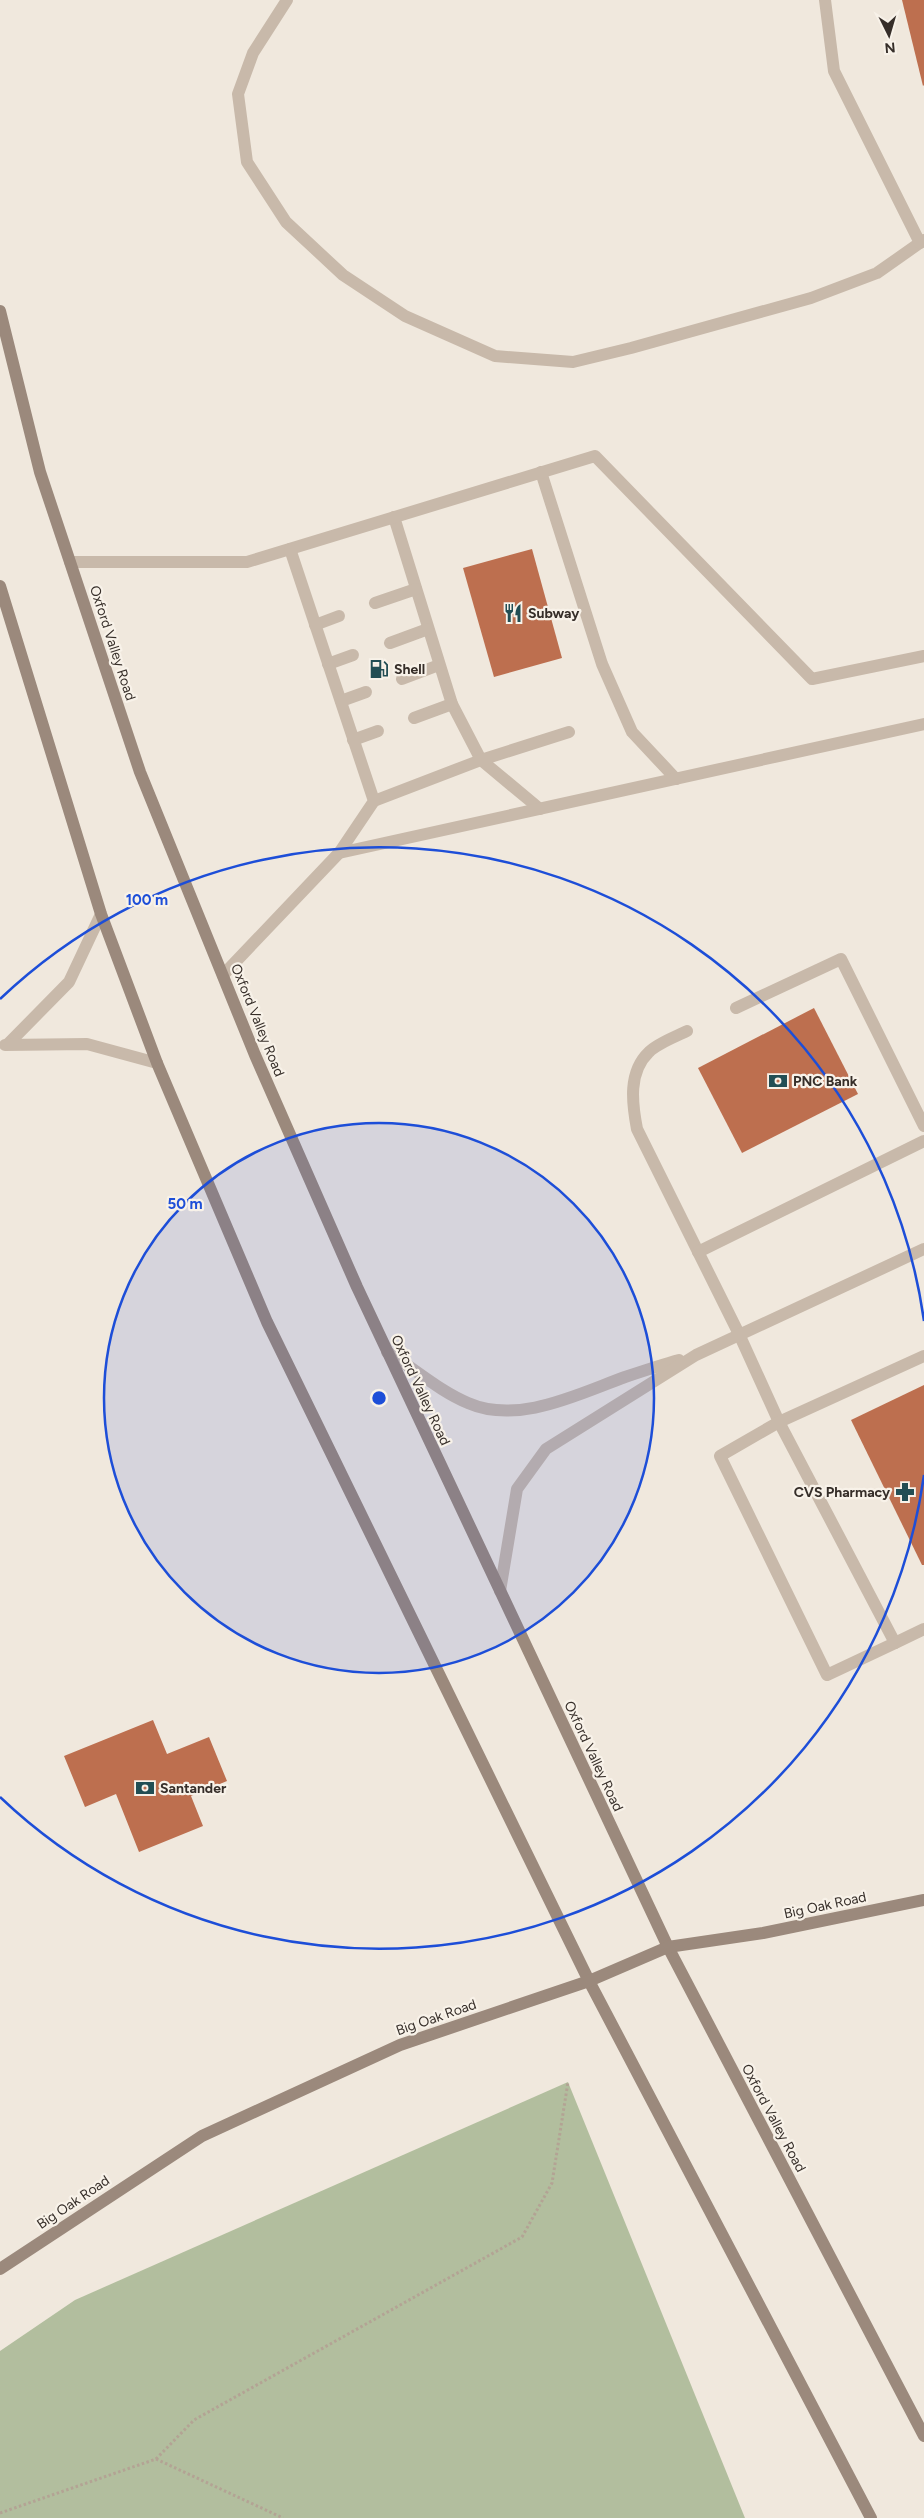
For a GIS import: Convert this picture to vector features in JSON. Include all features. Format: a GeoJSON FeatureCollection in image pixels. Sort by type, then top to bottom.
{"type":"FeatureCollection","features":[{"type":"Feature","properties":{"kind":"main road","name":"Oxford Valley Road"},"geometry":{"type":"LineString","coordinates":[[0,311],[40,472],[140,772],[255,1055],[387,1352],[668,1947],[924,2436]]}},
{"type":"Feature","properties":{"kind":"main road"},"geometry":{"type":"LineString","coordinates":[[0,586],[101,914],[157,1063],[268,1322],[589,1981],[871,2518]]}},
{"type":"Feature","properties":{"kind":"main road","name":"Big Oak Road"},"geometry":{"type":"LineString","coordinates":[[0,2269],[202,2136],[400,2045],[589,1981],[668,1947],[763,1933],[924,1900]]}},
{"type":"Feature","properties":{"kind":"street"},"geometry":{"type":"LineString","coordinates":[[287,0],[253,54],[238,94],[247,162],[286,222],[343,275],[405,316],[495,356],[573,362],[812,298],[876,273],[922,242],[834,71],[824,0]]}},
{"type":"Feature","properties":{"kind":"street"},"geometry":{"type":"LineString","coordinates":[[70,562],[247,562],[595,456],[812,679],[924,656]]}},
{"type":"Feature","properties":{"kind":"street"},"geometry":{"type":"LineString","coordinates":[[541,472],[602,664],[632,732],[676,779]]}},
{"type":"Feature","properties":{"kind":"street"},"geometry":{"type":"LineString","coordinates":[[394,517],[452,704],[481,760],[540,809]]}},
{"type":"Feature","properties":{"kind":"street"},"geometry":{"type":"LineString","coordinates":[[290,549],[374,801]]}},
{"type":"Feature","properties":{"kind":"street"},"geometry":{"type":"LineString","coordinates":[[375,603],[416,589]]}},
{"type":"Feature","properties":{"kind":"street"},"geometry":{"type":"LineString","coordinates":[[315,625],[339,616]]}},
{"type":"Feature","properties":{"kind":"street"},"geometry":{"type":"LineString","coordinates":[[390,643],[428,629]]}},
{"type":"Feature","properties":{"kind":"street"},"geometry":{"type":"LineString","coordinates":[[328,664],[353,655]]}},
{"type":"Feature","properties":{"kind":"street"},"geometry":{"type":"LineString","coordinates":[[402,679],[439,665]]}},
{"type":"Feature","properties":{"kind":"street"},"geometry":{"type":"LineString","coordinates":[[340,701],[366,692]]}},
{"type":"Feature","properties":{"kind":"street"},"geometry":{"type":"LineString","coordinates":[[414,718],[452,704]]}},
{"type":"Feature","properties":{"kind":"street"},"geometry":{"type":"LineString","coordinates":[[339,853],[924,724]]}},
{"type":"Feature","properties":{"kind":"street"},"geometry":{"type":"LineString","coordinates":[[353,740],[378,731]]}},
{"type":"Feature","properties":{"kind":"street"},"geometry":{"type":"LineString","coordinates":[[222,975],[339,853],[374,801],[481,760],[569,732]]}},
{"type":"Feature","properties":{"kind":"street"},"geometry":{"type":"LineString","coordinates":[[4,1045],[68,982],[101,914]]}},
{"type":"Feature","properties":{"kind":"street"},"geometry":{"type":"LineString","coordinates":[[736,1008],[841,960],[924,1126]]}},
{"type":"Feature","properties":{"kind":"street"},"geometry":{"type":"LineString","coordinates":[[687,1031],[650,1050],[640,1064],[633,1087],[632,1102],[636,1129],[739,1334],[779,1422],[895,1643]]}},
{"type":"Feature","properties":{"kind":"street"},"geometry":{"type":"LineString","coordinates":[[4,1045],[87,1044],[157,1063]]}},
{"type":"Feature","properties":{"kind":"street"},"geometry":{"type":"LineString","coordinates":[[698,1252],[924,1141]]}},
{"type":"Feature","properties":{"kind":"street"},"geometry":{"type":"LineString","coordinates":[[500,1591],[517,1489],[546,1449],[696,1355],[924,1249]]}},
{"type":"Feature","properties":{"kind":"street"},"geometry":{"type":"LineString","coordinates":[[387,1352],[467,1403],[484,1409],[506,1411],[533,1408],[696,1355]]}},
{"type":"Feature","properties":{"kind":"street"},"geometry":{"type":"LineString","coordinates":[[924,1356],[779,1422],[720,1456],[827,1675],[924,1629]]}},
{"type":"Feature","properties":{"kind":"path"},"geometry":{"type":"LineString","coordinates":[[0,2513],[156,2459],[194,2420],[522,2237],[552,2183],[568,2082]]}},
{"type":"Feature","properties":{"kind":"path"},"geometry":{"type":"LineString","coordinates":[[156,2459],[283,2518]]}},
{"type":"Feature","properties":{"kind":"green space"},"geometry":{"type":"Polygon","coordinates":[[[568,2082],[745,2518],[0,2518],[0,2351],[75,2300],[568,2082]]]}},
{"type":"Feature","properties":{"kind":"building"},"geometry":{"type":"Polygon","coordinates":[[[902,0],[924,0],[923,86],[902,0]]]}},
{"type":"Feature","properties":{"kind":"building","name":"Subway"},"geometry":{"type":"Polygon","coordinates":[[[532,549],[562,658],[494,677],[463,568],[532,549]]]}},
{"type":"Feature","properties":{"kind":"building","name":"PNC Bank"},"geometry":{"type":"Polygon","coordinates":[[[814,1008],[858,1094],[742,1153],[698,1068],[814,1008]]]}},
{"type":"Feature","properties":{"kind":"building","name":"CVS Pharmacy"},"geometry":{"type":"Polygon","coordinates":[[[924,1385],[924,1565],[922,1565],[851,1420],[924,1385]]]}},
{"type":"Feature","properties":{"kind":"building","name":"Santander"},"geometry":{"type":"Polygon","coordinates":[[[153,1720],[167,1754],[209,1737],[227,1781],[191,1796],[203,1826],[139,1852],[116,1794],[85,1807],[64,1756],[153,1720]]]}},
{"type":"Feature","properties":{"kind":"place","name":"Subway"},"geometry":{"type":"Point","coordinates":[513,613]}},
{"type":"Feature","properties":{"kind":"place","name":"Shell"},"geometry":{"type":"Point","coordinates":[379,669]}},
{"type":"Feature","properties":{"kind":"place","name":"PNC Bank"},"geometry":{"type":"Point","coordinates":[778,1081]}},
{"type":"Feature","properties":{"kind":"place","name":"CVS Pharmacy"},"geometry":{"type":"Point","coordinates":[905,1492]}},
{"type":"Feature","properties":{"kind":"place","name":"Santander"},"geometry":{"type":"Point","coordinates":[145,1788]}}]}
